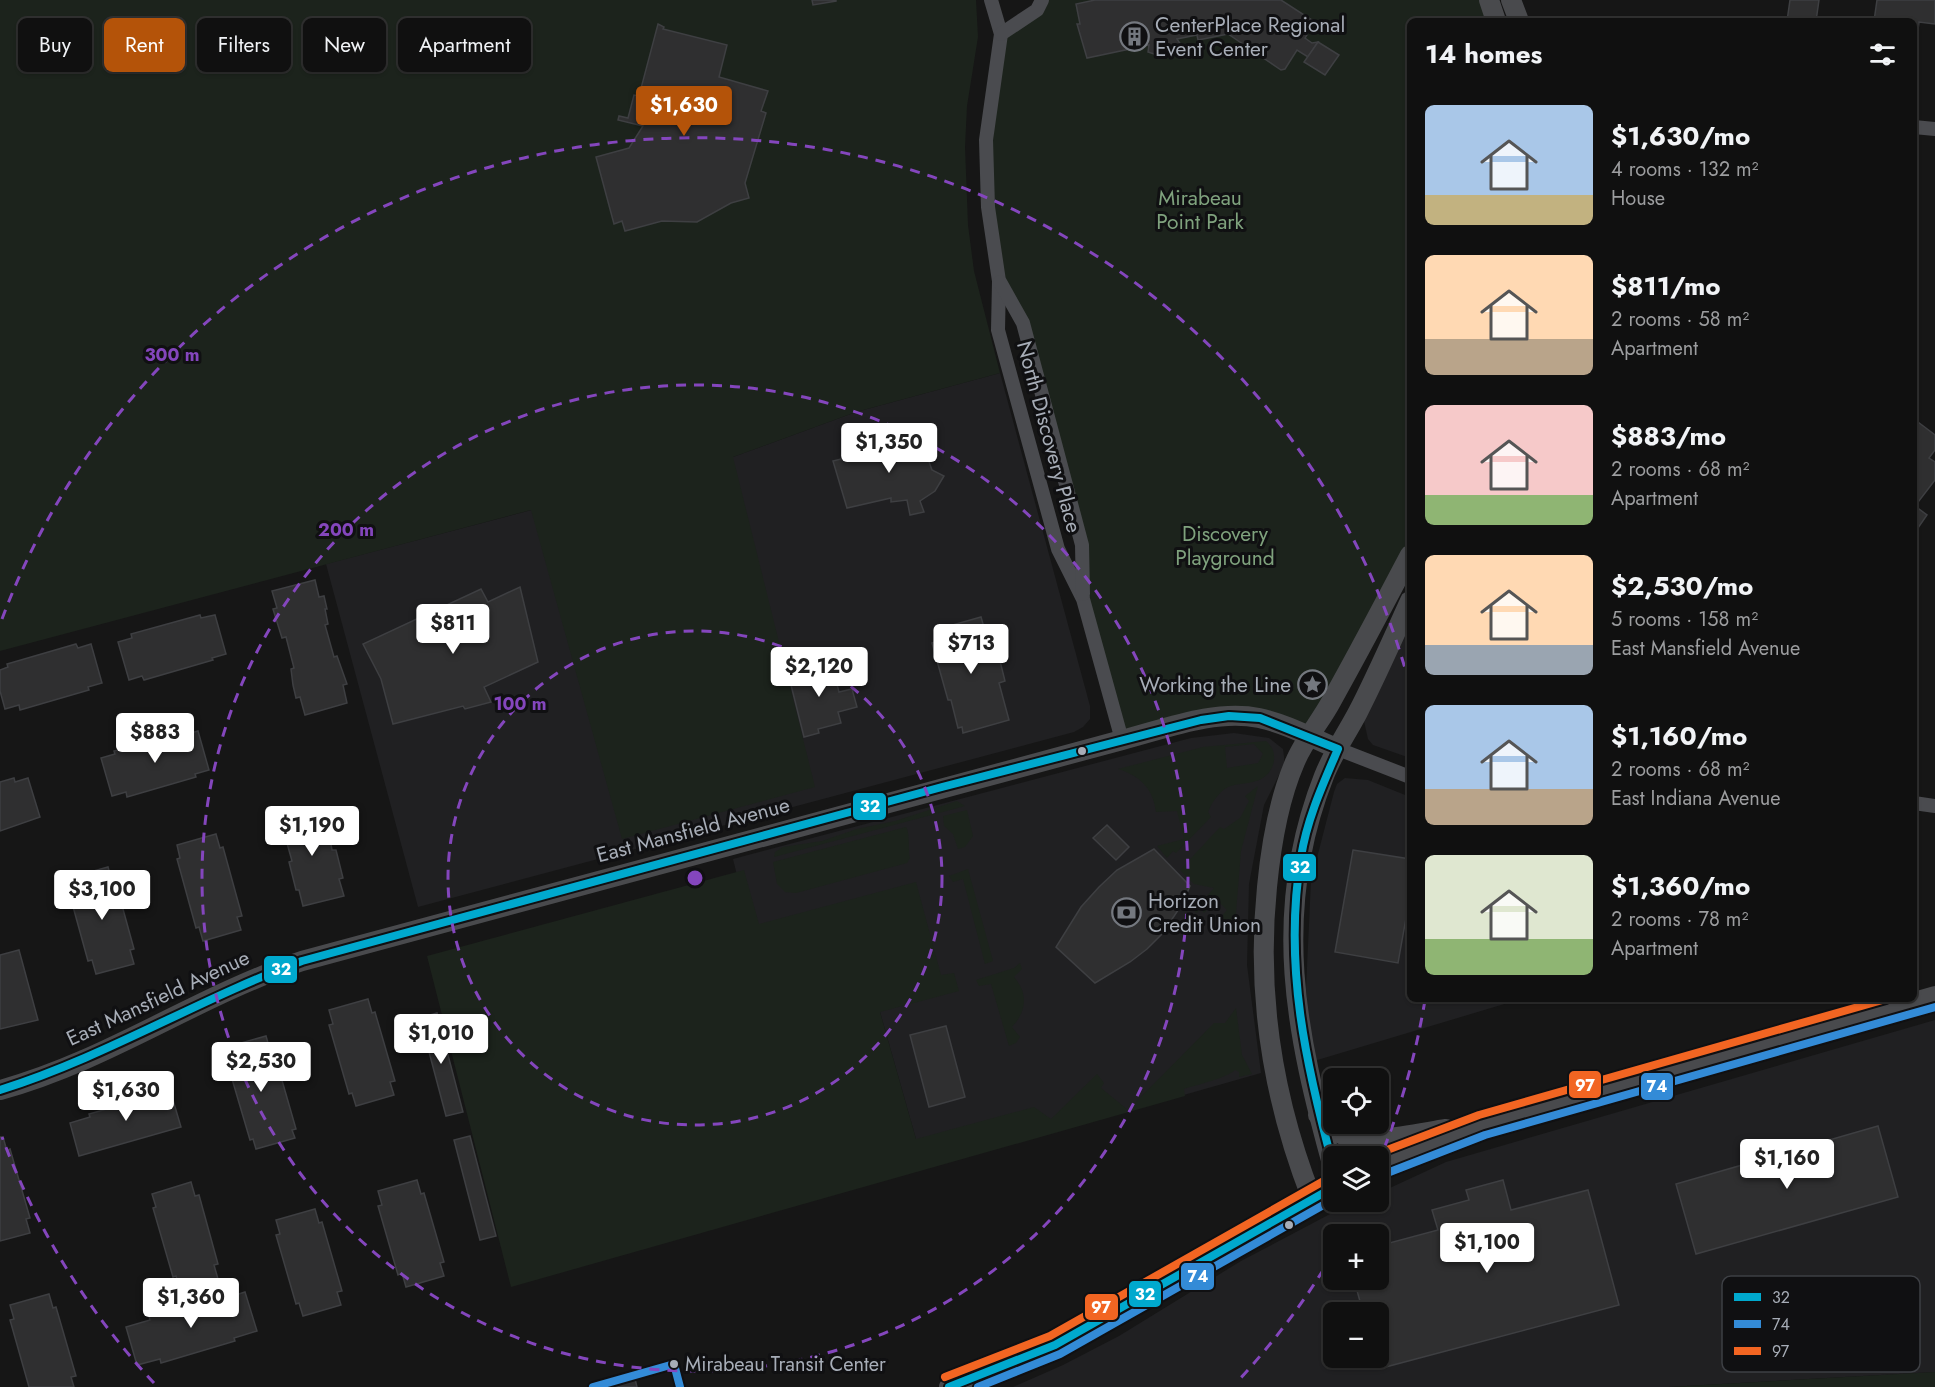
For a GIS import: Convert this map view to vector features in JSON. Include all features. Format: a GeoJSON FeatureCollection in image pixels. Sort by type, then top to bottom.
{"type":"FeatureCollection","features":[{"type":"Feature","properties":{"kind":"street","name":"North Discovery Place"},"geometry":{"type":"LineString","coordinates":[[991,0],[1001,33],[986,140],[988,207],[999,281],[998,330],[1058,549],[1083,599],[1122,740]]}},
{"type":"Feature","properties":{"kind":"street"},"geometry":{"type":"LineString","coordinates":[[1001,33],[1036,10],[1042,0]]}},
{"type":"Feature","properties":{"kind":"street"},"geometry":{"type":"LineString","coordinates":[[1488,0],[1496,18]]}},
{"type":"Feature","properties":{"kind":"street"},"geometry":{"type":"LineString","coordinates":[[1511,0],[1518,18]]}},
{"type":"Feature","properties":{"kind":"street"},"geometry":{"type":"LineString","coordinates":[[1917,127],[1935,129]]}},
{"type":"Feature","properties":{"kind":"street","name":"North Discovery Place"},"geometry":{"type":"LineString","coordinates":[[999,281],[1023,323],[1082,545],[1083,599]]}},
{"type":"Feature","properties":{"kind":"street"},"geometry":{"type":"LineString","coordinates":[[1312,1199],[1295,1154],[1275,1078],[1267,1033],[1262,976],[1270,855],[1295,762],[1331,703],[1407,561]]}},
{"type":"Feature","properties":{"kind":"street"},"geometry":{"type":"LineString","coordinates":[[1327,1146],[1318,1115],[1296,1003],[1294,908],[1303,845],[1325,775],[1407,607]]}},
{"type":"Feature","properties":{"kind":"street","name":"East Mansfield Avenue"},"geometry":{"type":"LineString","coordinates":[[0,1090],[112,1049],[203,1001],[302,962],[1122,740],[1229,716],[1260,718],[1407,776]]}},
{"type":"Feature","properties":{"kind":"street"},"geometry":{"type":"LineString","coordinates":[[1917,803],[1935,806]]}},
{"type":"Feature","properties":{"kind":"street"},"geometry":{"type":"LineString","coordinates":[[1917,1001],[1935,996]]}},
{"type":"Feature","properties":{"kind":"street"},"geometry":{"type":"LineString","coordinates":[[1389,1161],[1482,1125],[1914,1002]]}},
{"type":"Feature","properties":{"kind":"street"},"geometry":{"type":"LineString","coordinates":[[1318,1115],[1339,1134],[1352,1138],[1372,1138],[1482,1125]]}},
{"type":"Feature","properties":{"kind":"street"},"geometry":{"type":"LineString","coordinates":[[949,1387],[1055,1345],[1323,1193]]}},
{"type":"Feature","properties":{"kind":"shaded area"},"geometry":{"type":"Polygon","coordinates":[[[1000,373],[1090,706],[1090,719],[1083,727],[1074,732],[418,907],[326,564],[733,457],[856,412],[1000,373]]]}},
{"type":"Feature","properties":{"kind":"shaded area"},"geometry":{"type":"Polygon","coordinates":[[[1407,622],[1407,757],[1373,745],[1368,739],[1364,721],[1407,622]]]}},
{"type":"Feature","properties":{"kind":"shaded area"},"geometry":{"type":"Polygon","coordinates":[[[1234,733],[1269,738],[1283,749],[1284,757],[1284,765],[1264,805],[1249,884],[1247,965],[1261,1073],[938,1165],[916,1139],[880,1012],[759,964],[733,859],[1191,738],[1234,733]]]}},
{"type":"Feature","properties":{"kind":"shaded area"},"geometry":{"type":"Polygon","coordinates":[[[1345,778],[1368,780],[1407,796],[1407,1002],[1511,1002],[1314,1061],[1306,989],[1311,881],[1337,784],[1345,778]]]}},
{"type":"Feature","properties":{"kind":"shaded area"},"geometry":{"type":"Polygon","coordinates":[[[1935,1020],[1935,1372],[1669,1387],[1013,1387],[1063,1365],[1119,1336],[1241,1261],[1332,1213],[1389,1212],[1389,1188],[1446,1162],[1935,1020]]]}},
{"type":"Feature","properties":{"kind":"green space"},"geometry":{"type":"Polygon","coordinates":[[[0,0],[976,0],[978,37],[967,106],[965,147],[968,225],[974,271],[1000,373],[856,412],[733,457],[815,787],[622,839],[531,510],[0,651],[0,0]]]}},
{"type":"Feature","properties":{"kind":"green space","name":"Mirabeau Point Park"},"geometry":{"type":"Polygon","coordinates":[[[1042,0],[1489,0],[1495,18],[1407,18],[1407,560],[1310,736],[1260,718],[1122,740],[1083,599],[1082,545],[1023,323],[995,260],[988,207],[1001,34],[1042,0]]]}},
{"type":"Feature","properties":{"kind":"green space"},"geometry":{"type":"Polygon","coordinates":[[[1266,741],[1273,752],[1273,764],[1262,778],[1228,787],[1222,792],[1208,812],[1211,817],[1176,853],[1173,851],[1167,858],[1157,846],[1184,839],[1177,811],[1156,812],[1152,796],[1144,784],[1133,775],[1118,769],[1203,747],[1266,741]],[[1254,744],[1225,747],[1227,768],[1258,763],[1263,754],[1254,744]]]}},
{"type":"Feature","properties":{"kind":"green space"},"geometry":{"type":"Polygon","coordinates":[[[1258,786],[1241,851],[1234,937],[1217,921],[1227,910],[1217,900],[1204,913],[1201,909],[1196,913],[1194,910],[1214,888],[1194,884],[1180,870],[1220,827],[1224,829],[1240,818],[1249,801],[1245,796],[1258,786]]]}},
{"type":"Feature","properties":{"kind":"green space"},"geometry":{"type":"Polygon","coordinates":[[[957,801],[965,806],[774,857],[775,852],[783,847],[822,841],[957,801]]]}},
{"type":"Feature","properties":{"kind":"green space"},"geometry":{"type":"Polygon","coordinates":[[[967,810],[973,836],[965,847],[958,849],[953,834],[944,826],[943,816],[967,810]]]}},
{"type":"Feature","properties":{"kind":"green space"},"geometry":{"type":"Polygon","coordinates":[[[906,827],[910,858],[907,863],[796,893],[785,892],[777,884],[773,862],[906,827]]]}},
{"type":"Feature","properties":{"kind":"green space"},"geometry":{"type":"Polygon","coordinates":[[[968,869],[993,961],[985,964],[963,879],[953,882],[949,876],[968,869]]]}},
{"type":"Feature","properties":{"kind":"green space"},"geometry":{"type":"Polygon","coordinates":[[[744,870],[759,924],[916,882],[941,975],[954,973],[959,991],[880,1012],[916,1139],[1034,1107],[1051,1119],[1097,1074],[1104,1083],[1101,1088],[1128,1110],[1214,1023],[1225,1023],[1236,1008],[1242,1055],[1252,1074],[1239,1077],[1239,1072],[1235,1070],[1218,1079],[1184,1089],[1185,1096],[511,1287],[427,956],[744,870]]]}},
{"type":"Feature","properties":{"kind":"green space"},"geometry":{"type":"Polygon","coordinates":[[[1020,963],[1022,969],[1014,977],[1022,990],[1024,1003],[1012,1027],[1020,1037],[1016,1043],[1009,1046],[991,984],[979,986],[976,980],[1014,968],[1020,963]]]}},
{"type":"Feature","properties":{"kind":"green space"},"geometry":{"type":"Polygon","coordinates":[[[1935,1372],[1935,1387],[1669,1387],[1935,1372]]]}},
{"type":"Feature","properties":{"kind":"building"},"geometry":{"type":"Polygon","coordinates":[[[812,0],[836,0],[836,1],[813,5],[812,0]]]}},
{"type":"Feature","properties":{"kind":"building","name":"CenterPlace Regional Event Center"},"geometry":{"type":"Polygon","coordinates":[[[1095,0],[1281,0],[1315,22],[1305,38],[1312,43],[1318,42],[1308,57],[1297,50],[1285,69],[1281,70],[1228,34],[1198,40],[1197,35],[1177,39],[1181,45],[1177,49],[1160,56],[1148,52],[1149,45],[1087,58],[1077,24],[1080,24],[1076,4],[1095,0]]]}},
{"type":"Feature","properties":{"kind":"building"},"geometry":{"type":"Polygon","coordinates":[[[1790,0],[1819,0],[1816,18],[1787,18],[1790,0]]]}},
{"type":"Feature","properties":{"kind":"building"},"geometry":{"type":"Polygon","coordinates":[[[1877,0],[1935,0],[1935,24],[1919,22],[1917,37],[1917,18],[1874,18],[1877,0]]]}},
{"type":"Feature","properties":{"kind":"building"},"geometry":{"type":"Polygon","coordinates":[[[658,24],[664,27],[663,29],[727,45],[719,77],[768,91],[761,111],[766,113],[745,183],[749,198],[731,203],[697,222],[662,221],[625,231],[622,221],[614,224],[596,157],[629,148],[643,126],[618,120],[619,116],[628,118],[634,95],[639,96],[658,24]]]}},
{"type":"Feature","properties":{"kind":"building"},"geometry":{"type":"Polygon","coordinates":[[[1318,42],[1339,55],[1325,75],[1304,62],[1318,42]]]}},
{"type":"Feature","properties":{"kind":"building"},"geometry":{"type":"Polygon","coordinates":[[[1917,421],[1935,435],[1935,450],[1929,458],[1935,462],[1935,480],[1917,503],[1917,421]]]}},
{"type":"Feature","properties":{"kind":"building"},"geometry":{"type":"Polygon","coordinates":[[[917,429],[932,470],[944,476],[935,491],[920,501],[924,512],[910,515],[907,500],[891,502],[891,498],[847,508],[833,461],[873,451],[872,445],[895,440],[894,438],[917,429]]]}},
{"type":"Feature","properties":{"kind":"building"},"geometry":{"type":"Polygon","coordinates":[[[1917,508],[1927,515],[1917,527],[1917,508]]]}},
{"type":"Feature","properties":{"kind":"building"},"geometry":{"type":"Polygon","coordinates":[[[315,580],[319,597],[324,596],[328,624],[325,625],[334,657],[337,656],[347,684],[343,685],[347,703],[305,715],[300,697],[296,698],[291,669],[294,668],[286,637],[282,638],[273,609],[277,608],[272,591],[315,580]]]}},
{"type":"Feature","properties":{"kind":"building"},"geometry":{"type":"Polygon","coordinates":[[[520,587],[538,662],[484,687],[491,702],[465,709],[463,706],[393,724],[381,679],[363,644],[481,589],[488,602],[520,587]]]}},
{"type":"Feature","properties":{"kind":"building"},"geometry":{"type":"Polygon","coordinates":[[[200,615],[201,618],[215,615],[226,654],[144,680],[142,676],[129,680],[118,642],[132,638],[131,634],[200,615]]]}},
{"type":"Feature","properties":{"kind":"building"},"geometry":{"type":"Polygon","coordinates":[[[981,617],[992,655],[998,653],[1005,681],[999,683],[1009,720],[963,733],[962,727],[958,728],[951,700],[948,700],[932,643],[938,641],[935,630],[981,617]]]}},
{"type":"Feature","properties":{"kind":"building"},"geometry":{"type":"Polygon","coordinates":[[[76,644],[78,648],[91,644],[102,683],[88,687],[89,690],[20,710],[19,705],[5,709],[0,691],[0,670],[8,667],[7,664],[76,644]]]}},
{"type":"Feature","properties":{"kind":"building"},"geometry":{"type":"Polygon","coordinates":[[[831,661],[839,692],[852,689],[857,707],[838,712],[841,723],[818,729],[819,733],[804,737],[788,673],[831,661]]]}},
{"type":"Feature","properties":{"kind":"building"},"geometry":{"type":"Polygon","coordinates":[[[183,731],[184,735],[198,731],[209,770],[195,774],[196,777],[127,797],[126,792],[112,796],[101,758],[115,754],[114,751],[183,731]]]}},
{"type":"Feature","properties":{"kind":"building"},"geometry":{"type":"Polygon","coordinates":[[[14,778],[15,782],[28,778],[40,817],[0,831],[0,782],[14,778]]]}},
{"type":"Feature","properties":{"kind":"building"},"geometry":{"type":"Polygon","coordinates":[[[324,807],[332,850],[336,850],[343,878],[339,879],[344,896],[303,906],[299,890],[296,890],[289,862],[292,861],[285,836],[282,837],[277,819],[294,814],[295,818],[309,815],[308,811],[324,807]]]}},
{"type":"Feature","properties":{"kind":"building"},"geometry":{"type":"Polygon","coordinates":[[[1107,825],[1129,847],[1116,860],[1093,838],[1107,825]]]}},
{"type":"Feature","properties":{"kind":"building"},"geometry":{"type":"Polygon","coordinates":[[[216,834],[220,848],[223,847],[242,916],[237,917],[241,930],[203,941],[199,927],[196,928],[177,859],[180,858],[177,845],[216,834]]]}},
{"type":"Feature","properties":{"kind":"building","name":"Horizon Credit Union"},"geometry":{"type":"Polygon","coordinates":[[[1154,849],[1190,886],[1183,903],[1162,934],[1147,949],[1095,983],[1056,947],[1081,907],[1099,887],[1117,870],[1154,849]]]}},
{"type":"Feature","properties":{"kind":"building"},"geometry":{"type":"Polygon","coordinates":[[[1353,850],[1407,859],[1407,913],[1398,963],[1335,952],[1353,850]]]}},
{"type":"Feature","properties":{"kind":"building"},"geometry":{"type":"Polygon","coordinates":[[[108,867],[112,881],[115,880],[134,949],[130,950],[134,964],[96,974],[92,960],[88,961],[69,892],[73,891],[69,878],[108,867]]]}},
{"type":"Feature","properties":{"kind":"building"},"geometry":{"type":"Polygon","coordinates":[[[19,950],[38,1020],[0,1029],[0,955],[19,950]]]}},
{"type":"Feature","properties":{"kind":"building"},"geometry":{"type":"Polygon","coordinates":[[[368,999],[372,1013],[375,1012],[395,1081],[390,1082],[394,1095],[356,1106],[352,1093],[349,1094],[329,1025],[333,1024],[329,1010],[368,999]]]}},
{"type":"Feature","properties":{"kind":"building"},"geometry":{"type":"Polygon","coordinates":[[[437,1013],[463,1112],[446,1116],[420,1018],[437,1013]]]}},
{"type":"Feature","properties":{"kind":"building"},"geometry":{"type":"Polygon","coordinates":[[[946,1026],[965,1097],[929,1107],[910,1035],[946,1026]]]}},
{"type":"Feature","properties":{"kind":"building"},"geometry":{"type":"Polygon","coordinates":[[[266,1036],[270,1050],[273,1049],[296,1129],[292,1130],[295,1138],[256,1149],[253,1139],[250,1140],[227,1062],[231,1061],[227,1047],[266,1036]]]}},
{"type":"Feature","properties":{"kind":"building"},"geometry":{"type":"Polygon","coordinates":[[[150,1088],[152,1095],[170,1090],[181,1127],[79,1156],[70,1123],[90,1117],[89,1114],[128,1103],[126,1095],[150,1088]]]}},
{"type":"Feature","properties":{"kind":"building"},"geometry":{"type":"Polygon","coordinates":[[[1878,1126],[1898,1197],[1696,1254],[1676,1184],[1878,1126]]]}},
{"type":"Feature","properties":{"kind":"building"},"geometry":{"type":"Polygon","coordinates":[[[470,1136],[496,1236],[480,1240],[454,1140],[470,1136]]]}},
{"type":"Feature","properties":{"kind":"building"},"geometry":{"type":"Polygon","coordinates":[[[0,1137],[3,1137],[7,1151],[10,1149],[30,1218],[26,1219],[30,1233],[0,1241],[0,1137]]]}},
{"type":"Feature","properties":{"kind":"building"},"geometry":{"type":"Polygon","coordinates":[[[417,1180],[421,1194],[424,1193],[444,1262],[440,1263],[444,1276],[406,1287],[402,1273],[398,1275],[378,1206],[382,1205],[378,1191],[417,1180]]]}},
{"type":"Feature","properties":{"kind":"building"},"geometry":{"type":"Polygon","coordinates":[[[1503,1180],[1511,1210],[1588,1190],[1619,1305],[1389,1366],[1389,1302],[1360,1302],[1357,1290],[1389,1290],[1389,1243],[1438,1230],[1432,1210],[1469,1200],[1466,1190],[1503,1180]]]}},
{"type":"Feature","properties":{"kind":"building"},"geometry":{"type":"Polygon","coordinates":[[[191,1182],[195,1196],[199,1195],[218,1264],[214,1265],[218,1279],[180,1290],[176,1276],[173,1277],[153,1208],[156,1207],[152,1194],[191,1182]]]}},
{"type":"Feature","properties":{"kind":"building"},"geometry":{"type":"Polygon","coordinates":[[[315,1209],[319,1223],[322,1222],[342,1291],[337,1292],[341,1305],[303,1316],[299,1303],[296,1304],[276,1235],[280,1234],[276,1220],[315,1209]]]}},
{"type":"Feature","properties":{"kind":"building"},"geometry":{"type":"Polygon","coordinates":[[[245,1292],[257,1331],[234,1338],[235,1341],[161,1363],[160,1359],[137,1365],[126,1327],[150,1320],[149,1316],[222,1295],[223,1299],[245,1292]]]}},
{"type":"Feature","properties":{"kind":"building"},"geometry":{"type":"Polygon","coordinates":[[[49,1294],[53,1308],[56,1307],[76,1376],[71,1377],[74,1387],[29,1387],[10,1320],[14,1319],[10,1305],[49,1294]]]}},
{"type":"Feature","properties":{"kind":"building"},"geometry":{"type":"Polygon","coordinates":[[[635,1379],[637,1387],[608,1387],[635,1379]]]}},
{"type":"Feature","properties":{"kind":"transit line","name":"32"},"geometry":{"type":"LineString","coordinates":[[0,1090],[39,1077],[115,1045],[226,993],[302,961],[942,787],[1201,720],[1229,716],[1260,718],[1338,749],[1307,829],[1296,897],[1295,936],[1300,1014],[1314,1092],[1328,1146]]}},
{"type":"Feature","properties":{"kind":"transit line","name":"97"},"geometry":{"type":"LineString","coordinates":[[1389,1149],[1479,1115],[1875,1002]]}},
{"type":"Feature","properties":{"kind":"transit line","name":"74"},"geometry":{"type":"LineString","coordinates":[[1389,1172],[1485,1135],[1935,1007]]}},
{"type":"Feature","properties":{"kind":"transit line","name":"97"},"geometry":{"type":"LineString","coordinates":[[945,1377],[1050,1336],[1323,1181]]}},
{"type":"Feature","properties":{"kind":"transit line","name":"32"},"geometry":{"type":"LineString","coordinates":[[949,1387],[1055,1345],[1323,1193]]}},
{"type":"Feature","properties":{"kind":"transit line","name":"74"},"geometry":{"type":"LineString","coordinates":[[978,1387],[1060,1354],[1323,1205]]}},
{"type":"Feature","properties":{"kind":"transit line","name":"74"},"geometry":{"type":"LineString","coordinates":[[593,1387],[674,1364],[680,1387]]}},
{"type":"Feature","properties":{"kind":"place","name":"CenterPlace Regional Event Center"},"geometry":{"type":"Point","coordinates":[1134,37]}},
{"type":"Feature","properties":{"kind":"place","name":"Working the Line"},"geometry":{"type":"Point","coordinates":[1312,685]}},
{"type":"Feature","properties":{"kind":"place","name":"Horizon Credit Union"},"geometry":{"type":"Point","coordinates":[1127,913]}},
{"type":"Feature","properties":{"kind":"place","name":"Mirabeau Transit Center"},"geometry":{"type":"Point","coordinates":[674,1364]}},
{"type":"Feature","properties":{"kind":"park label","name":"Discovery Playground"},"geometry":{"type":"Point","coordinates":[1225,546]}}]}
